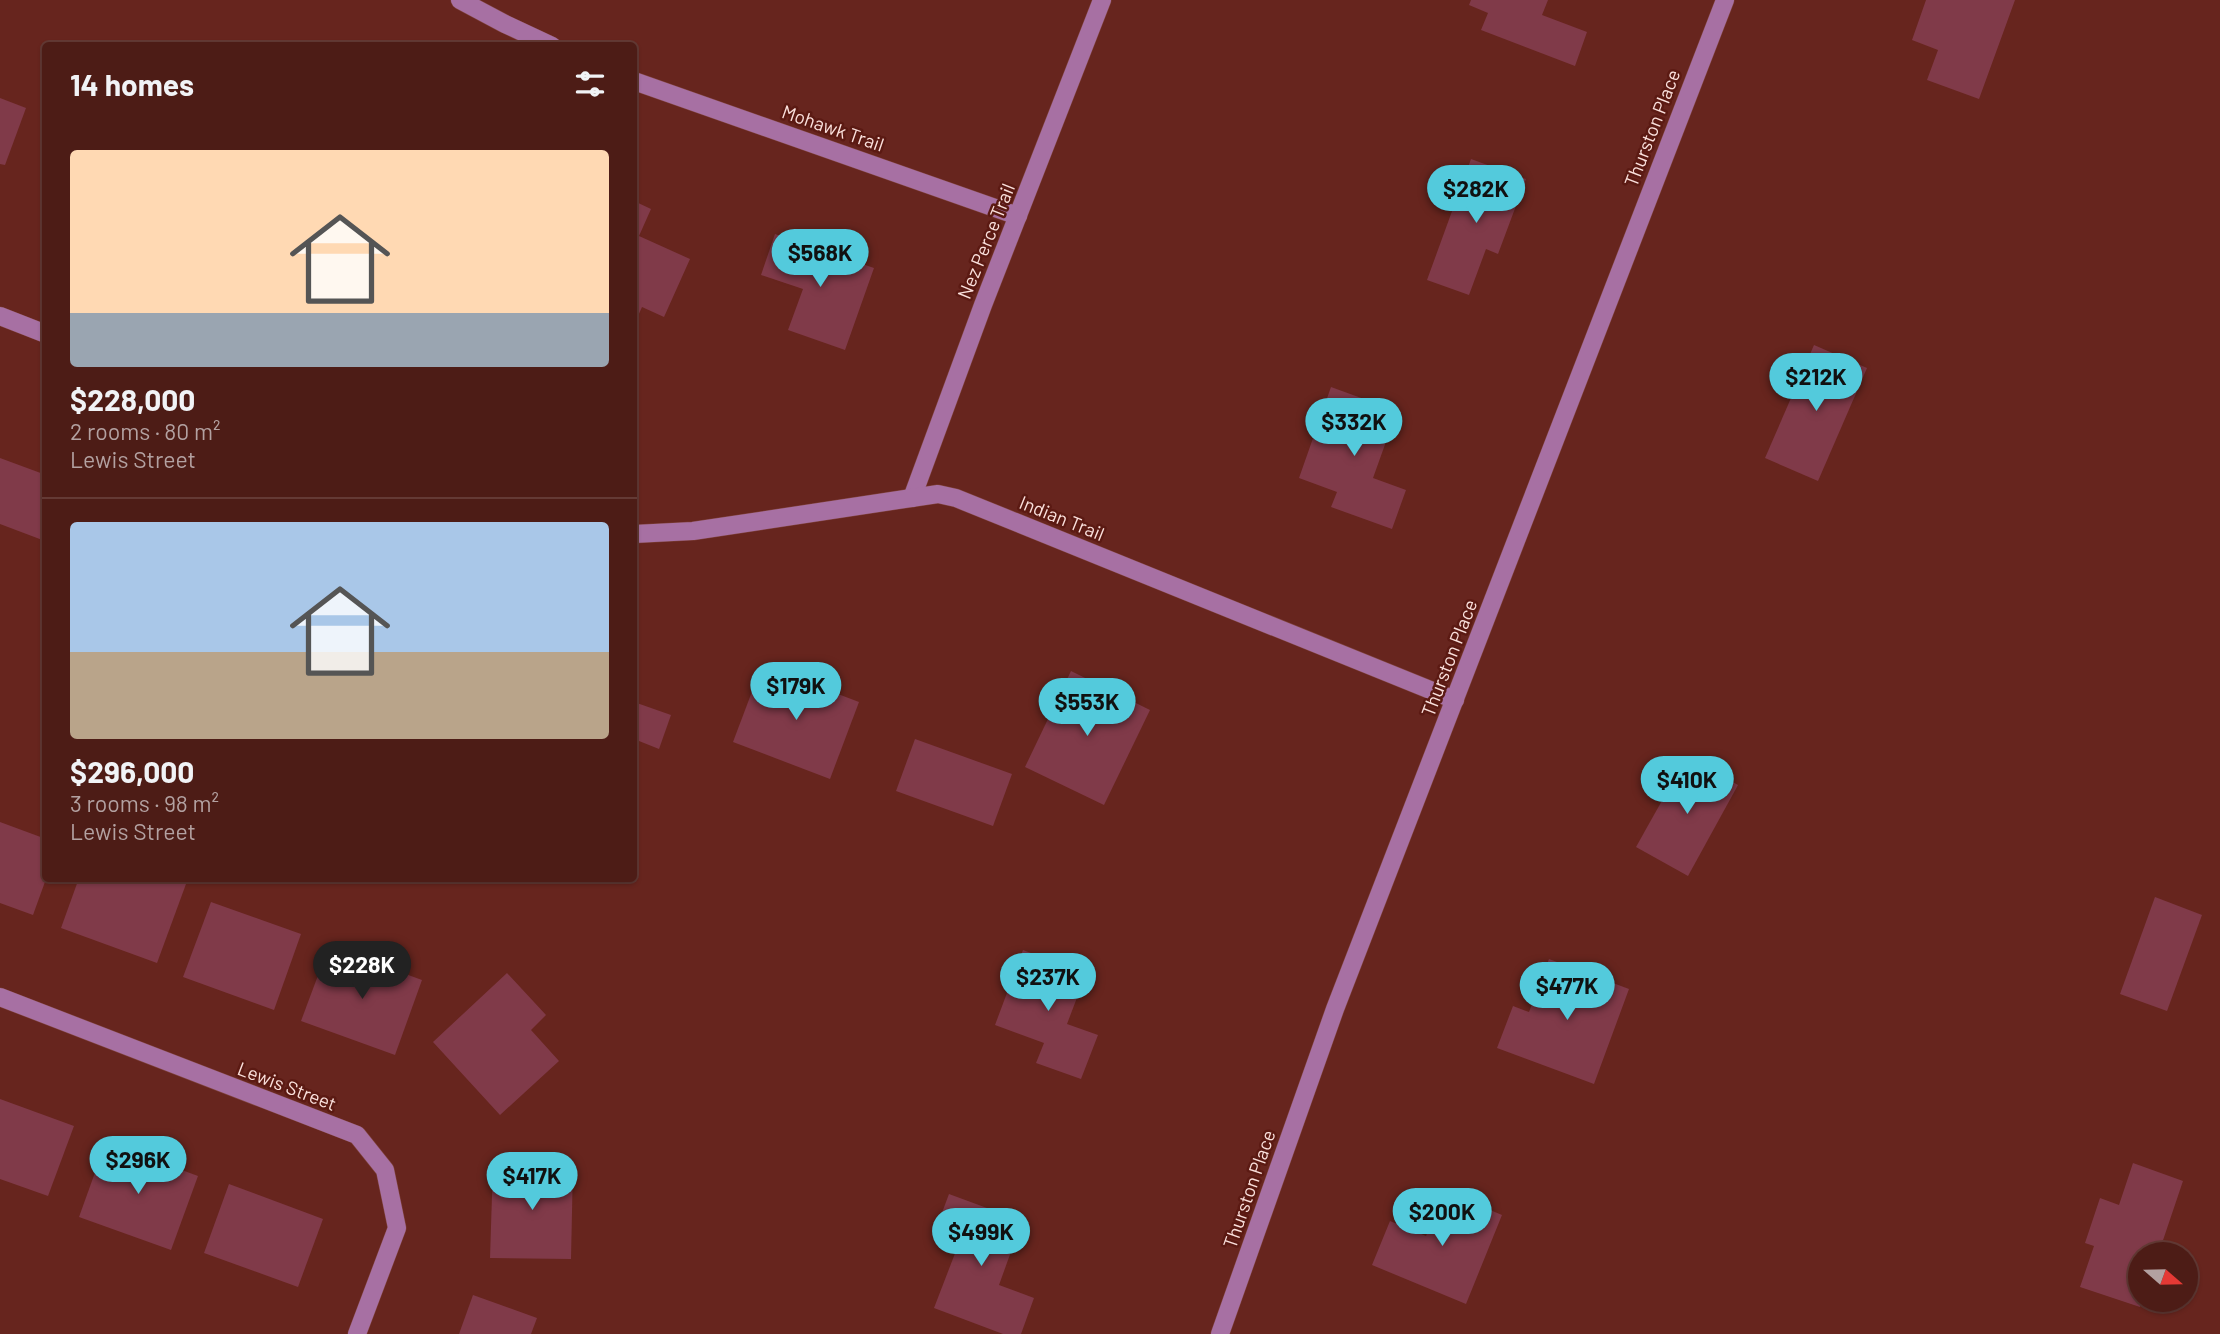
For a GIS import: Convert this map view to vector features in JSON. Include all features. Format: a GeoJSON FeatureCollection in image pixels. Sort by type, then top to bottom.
{"type":"FeatureCollection","features":[{"type":"Feature","properties":{"kind":"street"},"geometry":{"type":"LineString","coordinates":[[460,0],[543,42]]}},
{"type":"Feature","properties":{"kind":"street","name":"Nez Perce Trail"},"geometry":{"type":"LineString","coordinates":[[912,498],[983,305],[1102,0]]}},
{"type":"Feature","properties":{"kind":"street","name":"Thurston Place"},"geometry":{"type":"LineString","coordinates":[[1220,1334],[1335,1009],[1725,0]]}},
{"type":"Feature","properties":{"kind":"street","name":"Mohawk Trail"},"geometry":{"type":"LineString","coordinates":[[637,82],[1018,216]]}},
{"type":"Feature","properties":{"kind":"street"},"geometry":{"type":"LineString","coordinates":[[0,316],[42,332]]}},
{"type":"Feature","properties":{"kind":"street","name":"Indian Trail"},"geometry":{"type":"LineString","coordinates":[[637,534],[693,531],[938,494],[956,498],[1455,700]]}},
{"type":"Feature","properties":{"kind":"street","name":"Lewis Street"},"geometry":{"type":"LineString","coordinates":[[0,997],[356,1135],[385,1170],[397,1228],[357,1334]]}},
{"type":"Feature","properties":{"kind":"building"},"geometry":{"type":"Polygon","coordinates":[[[1471,0],[1548,0],[1542,15],[1587,32],[1575,66],[1481,30],[1488,13],[1469,5],[1471,0]]]}},
{"type":"Feature","properties":{"kind":"building"},"geometry":{"type":"Polygon","coordinates":[[[1926,0],[2015,0],[1979,99],[1927,80],[1938,50],[1912,40],[1926,0]]]}},
{"type":"Feature","properties":{"kind":"building"},"geometry":{"type":"Polygon","coordinates":[[[0,98],[26,108],[5,165],[0,164],[0,98]]]}},
{"type":"Feature","properties":{"kind":"building"},"geometry":{"type":"Polygon","coordinates":[[[1471,159],[1526,179],[1498,254],[1486,249],[1469,295],[1427,280],[1471,159]]]}},
{"type":"Feature","properties":{"kind":"building"},"geometry":{"type":"Polygon","coordinates":[[[637,202],[651,209],[639,236],[690,259],[664,317],[642,307],[637,318],[637,202]]]}},
{"type":"Feature","properties":{"kind":"building"},"geometry":{"type":"Polygon","coordinates":[[[775,234],[874,268],[845,350],[788,330],[803,289],[761,275],[775,234]]]}},
{"type":"Feature","properties":{"kind":"building"},"geometry":{"type":"Polygon","coordinates":[[[1814,345],[1867,368],[1818,481],[1765,458],[1814,345]]]}},
{"type":"Feature","properties":{"kind":"building"},"geometry":{"type":"Polygon","coordinates":[[[1331,387],[1397,411],[1373,478],[1406,490],[1392,529],[1331,507],[1337,492],[1299,478],[1331,387]]]}},
{"type":"Feature","properties":{"kind":"building"},"geometry":{"type":"Polygon","coordinates":[[[0,458],[42,474],[42,540],[0,524],[0,458]]]}},
{"type":"Feature","properties":{"kind":"building"},"geometry":{"type":"Polygon","coordinates":[[[762,665],[859,702],[830,779],[733,742],[762,665]]]}},
{"type":"Feature","properties":{"kind":"building"},"geometry":{"type":"Polygon","coordinates":[[[1071,671],[1150,710],[1104,805],[1025,767],[1071,671]]]}},
{"type":"Feature","properties":{"kind":"building"},"geometry":{"type":"Polygon","coordinates":[[[637,703],[671,715],[659,749],[637,740],[637,703]]]}},
{"type":"Feature","properties":{"kind":"building"},"geometry":{"type":"Polygon","coordinates":[[[915,739],[1012,774],[993,826],[896,791],[915,739]]]}},
{"type":"Feature","properties":{"kind":"building"},"geometry":{"type":"Polygon","coordinates":[[[1687,756],[1738,785],[1688,876],[1636,847],[1687,756]]]}},
{"type":"Feature","properties":{"kind":"building"},"geometry":{"type":"Polygon","coordinates":[[[0,822],[42,838],[42,882],[45,882],[33,915],[0,903],[0,822]]]}},
{"type":"Feature","properties":{"kind":"building"},"geometry":{"type":"Polygon","coordinates":[[[78,882],[186,884],[157,963],[61,928],[78,882]]]}},
{"type":"Feature","properties":{"kind":"building"},"geometry":{"type":"Polygon","coordinates":[[[2155,897],[2202,915],[2167,1011],[2120,994],[2155,897]]]}},
{"type":"Feature","properties":{"kind":"building"},"geometry":{"type":"Polygon","coordinates":[[[211,902],[301,934],[274,1010],[183,977],[211,902]]]}},
{"type":"Feature","properties":{"kind":"building"},"geometry":{"type":"Polygon","coordinates":[[[329,946],[422,980],[395,1055],[301,1021],[329,946]]]}},
{"type":"Feature","properties":{"kind":"building"},"geometry":{"type":"Polygon","coordinates":[[[1023,950],[1086,974],[1067,1024],[1098,1035],[1081,1079],[1036,1063],[1044,1043],[995,1025],[1023,950]]]}},
{"type":"Feature","properties":{"kind":"building"},"geometry":{"type":"Polygon","coordinates":[[[1549,959],[1629,989],[1594,1084],[1497,1048],[1513,1006],[1529,1012],[1549,959]]]}},
{"type":"Feature","properties":{"kind":"building"},"geometry":{"type":"Polygon","coordinates":[[[507,973],[546,1015],[531,1030],[559,1061],[500,1115],[433,1042],[507,973]]]}},
{"type":"Feature","properties":{"kind":"building"},"geometry":{"type":"Polygon","coordinates":[[[0,1099],[74,1126],[48,1196],[0,1179],[0,1099]]]}},
{"type":"Feature","properties":{"kind":"building"},"geometry":{"type":"Polygon","coordinates":[[[106,1142],[198,1176],[171,1250],[79,1217],[106,1142]]]}},
{"type":"Feature","properties":{"kind":"building"},"geometry":{"type":"Polygon","coordinates":[[[2133,1163],[2183,1181],[2162,1242],[2128,1242],[2128,1303],[2080,1287],[2094,1246],[2085,1243],[2100,1198],[2119,1205],[2133,1163]]]}},
{"type":"Feature","properties":{"kind":"building"},"geometry":{"type":"Polygon","coordinates":[[[493,1164],[573,1165],[571,1259],[490,1258],[493,1164]]]}},
{"type":"Feature","properties":{"kind":"building"},"geometry":{"type":"Polygon","coordinates":[[[229,1184],[323,1219],[298,1287],[204,1253],[229,1184]]]}},
{"type":"Feature","properties":{"kind":"building"},"geometry":{"type":"Polygon","coordinates":[[[1445,1191],[1502,1215],[1466,1304],[1372,1265],[1390,1221],[1426,1236],[1445,1191]]]}},
{"type":"Feature","properties":{"kind":"building"},"geometry":{"type":"Polygon","coordinates":[[[949,1194],[1022,1221],[999,1285],[1034,1298],[1021,1334],[1003,1334],[934,1308],[959,1243],[934,1234],[949,1194]]]}},
{"type":"Feature","properties":{"kind":"building"},"geometry":{"type":"Polygon","coordinates":[[[473,1295],[537,1318],[531,1334],[459,1334],[473,1295]]]}}]}
